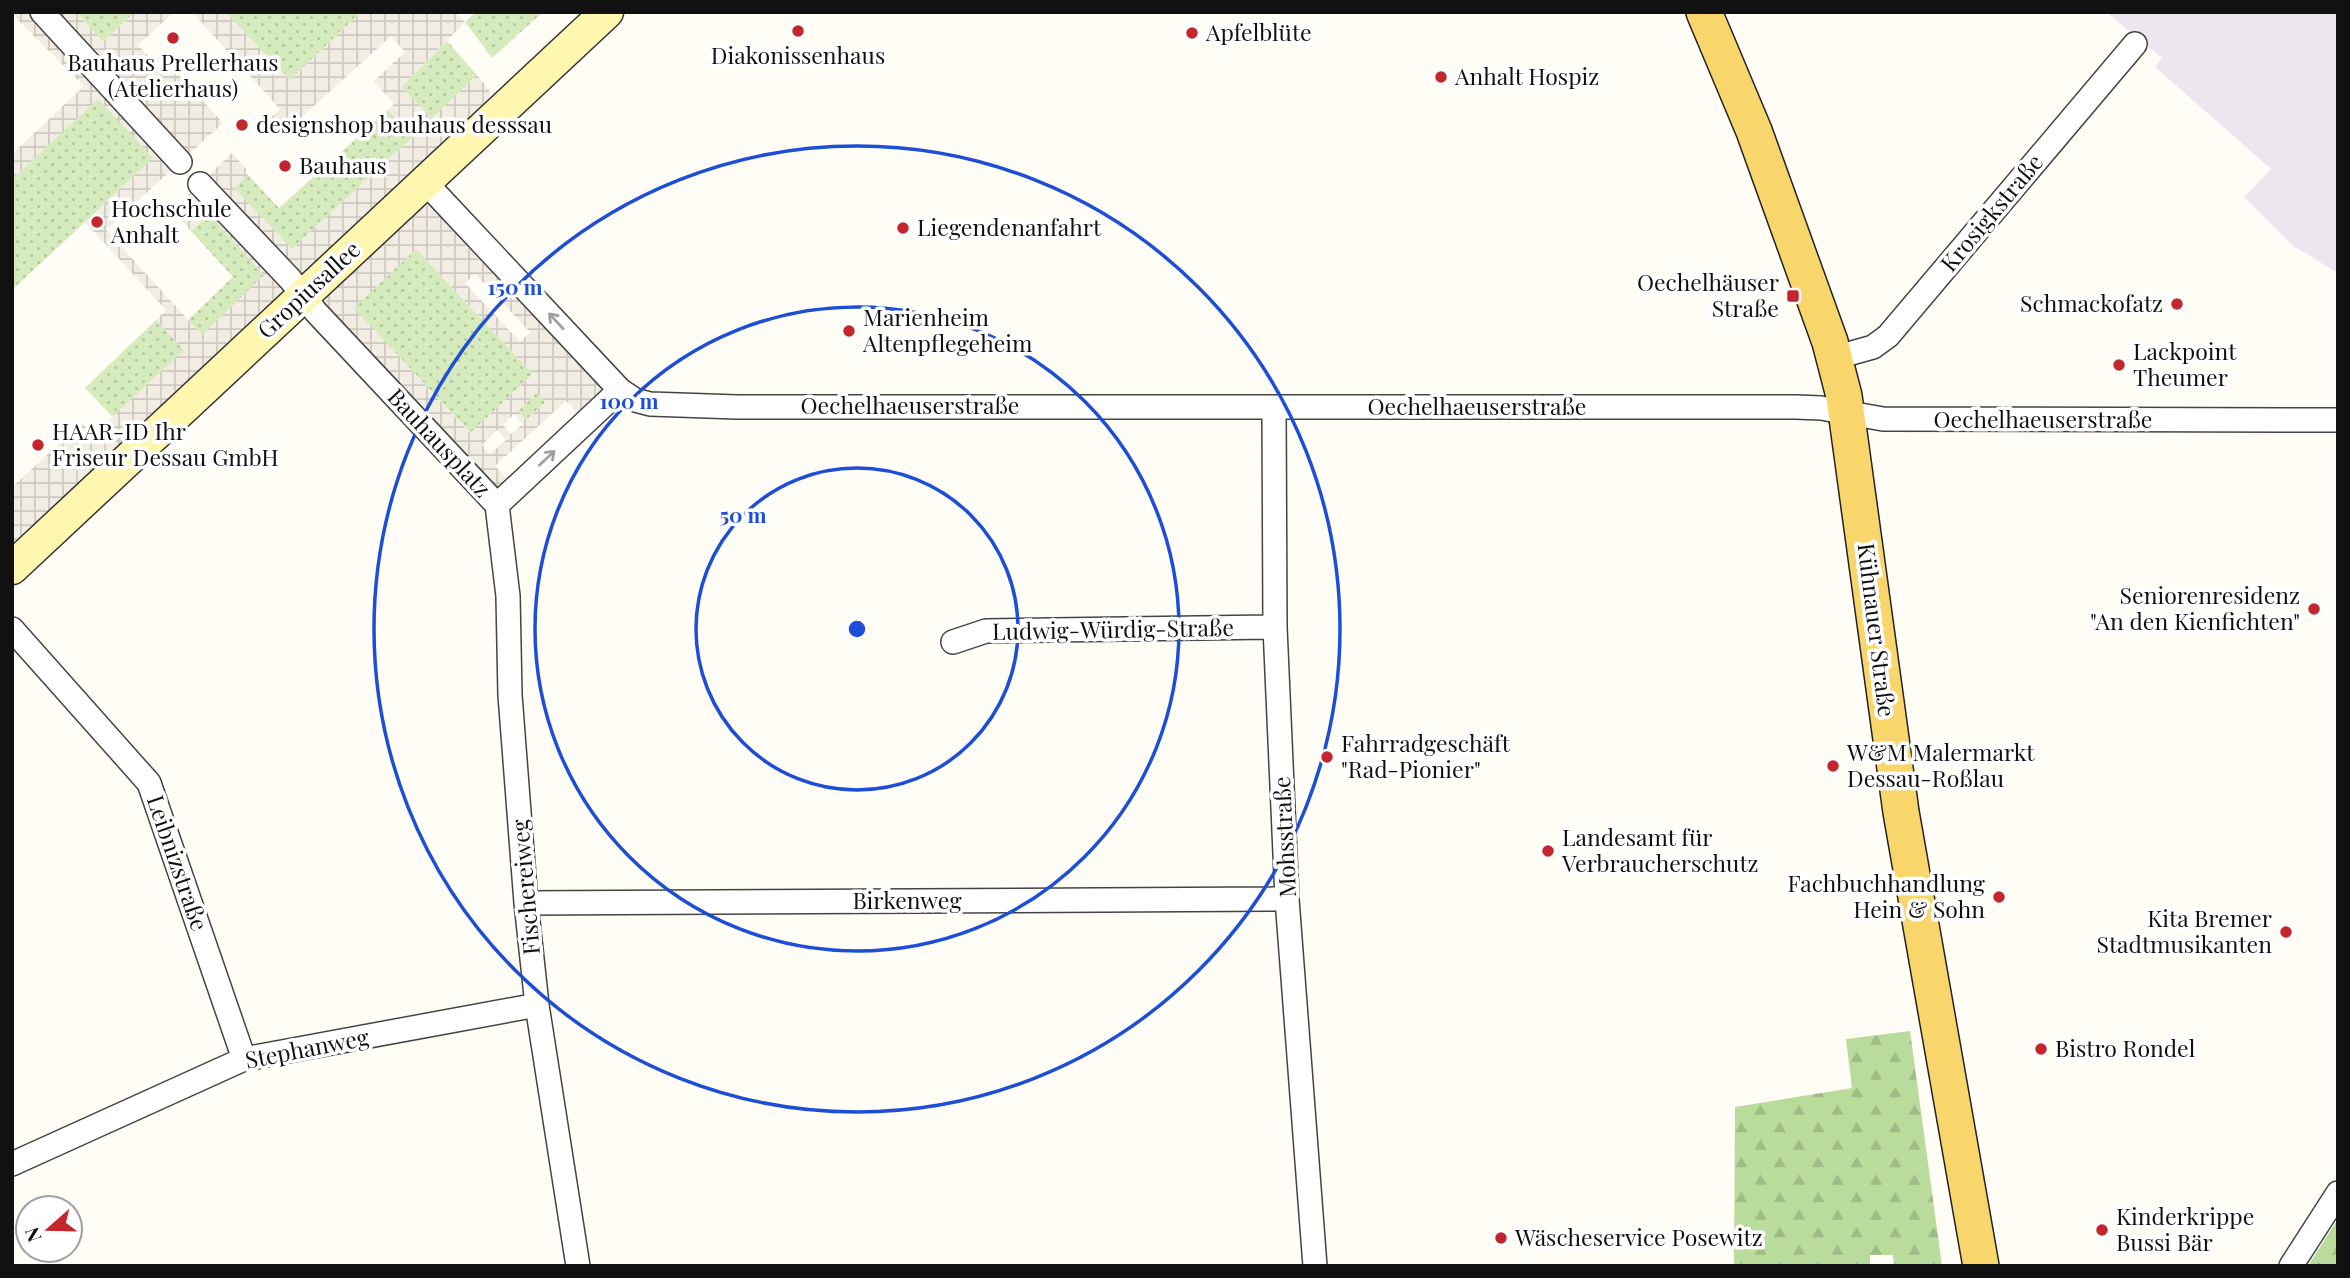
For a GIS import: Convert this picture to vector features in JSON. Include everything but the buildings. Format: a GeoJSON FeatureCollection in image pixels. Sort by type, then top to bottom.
{"type":"FeatureCollection","features":[{"type":"Feature","properties":{"kind":"main road","name":"Kühnauer Straße"},"geometry":{"type":"LineString","coordinates":[[1704,12],[1754,131],[1834,358],[1846,412],[1901,812],[1981,1266]]}},
{"type":"Feature","properties":{"kind":"street"},"geometry":{"type":"LineString","coordinates":[[42,12],[180,162]]}},
{"type":"Feature","properties":{"kind":"street","name":"Gropiusallee"},"geometry":{"type":"LineString","coordinates":[[12,568],[607,12]]}},
{"type":"Feature","properties":{"kind":"street","name":"Krosigkstraße"},"geometry":{"type":"LineString","coordinates":[[1834,358],[1873,347],[1888,336],[2135,44]]}},
{"type":"Feature","properties":{"kind":"street"},"geometry":{"type":"LineString","coordinates":[[425,182],[620,390]]}},
{"type":"Feature","properties":{"kind":"street","name":"Bauhausplatz"},"geometry":{"type":"LineString","coordinates":[[200,184],[498,505],[620,390]]}},
{"type":"Feature","properties":{"kind":"street","name":"Oechelhaeuserstraße"},"geometry":{"type":"LineString","coordinates":[[620,390],[635,400],[650,404],[737,407],[1796,407],[1884,419],[2338,420]]}},
{"type":"Feature","properties":{"kind":"street","name":"Mohsstraße"},"geometry":{"type":"LineString","coordinates":[[1274,407],[1275,627],[1287,899],[1315,1266]]}},
{"type":"Feature","properties":{"kind":"street","name":"Fischereiweg"},"geometry":{"type":"LineString","coordinates":[[498,505],[508,596],[510,695],[526,903],[537,1004],[578,1266]]}},
{"type":"Feature","properties":{"kind":"street","name":"Ludwig-Würdig-Straße"},"geometry":{"type":"LineString","coordinates":[[953,642],[986,631],[1275,627]]}},
{"type":"Feature","properties":{"kind":"street","name":"Leibnizstraße"},"geometry":{"type":"LineString","coordinates":[[12,629],[149,782],[244,1059]]}},
{"type":"Feature","properties":{"kind":"street","name":"Birkenweg"},"geometry":{"type":"LineString","coordinates":[[526,903],[1287,899]]}},
{"type":"Feature","properties":{"kind":"street","name":"Stephanweg"},"geometry":{"type":"LineString","coordinates":[[12,1164],[244,1059],[537,1004]]}},
{"type":"Feature","properties":{"kind":"street"},"geometry":{"type":"LineString","coordinates":[[2291,1266],[2338,1193]]}},
{"type":"Feature","properties":{"kind":"shaded area"},"geometry":{"type":"Polygon","coordinates":[[[76,12],[103,42],[135,12],[174,12],[138,45],[163,72],[170,65],[223,123],[106,230],[202,335],[264,275],[209,214],[191,231],[172,210],[232,153],[247,170],[245,172],[248,175],[234,188],[292,249],[413,137],[388,110],[394,104],[374,81],[405,52],[391,36],[283,134],[269,119],[280,109],[192,12],[225,12],[290,80],[361,12],[455,12],[465,22],[401,87],[432,118],[477,75],[489,90],[491,100],[12,544],[12,487],[82,423],[93,435],[184,350],[156,320],[166,310],[85,222],[153,158],[98,99],[12,179],[12,154],[84,86],[12,14],[76,12]]]}},
{"type":"Feature","properties":{"kind":"shaded area"},"geometry":{"type":"Polygon","coordinates":[[[2106,12],[2338,12],[2338,271],[2292,245],[2244,197],[2271,169],[2155,67],[2162,58],[2106,12]]]}},
{"type":"Feature","properties":{"kind":"shaded area"},"geometry":{"type":"Polygon","coordinates":[[[430,204],[450,216],[445,223],[570,355],[576,350],[603,387],[602,392],[579,415],[566,401],[495,466],[509,482],[500,488],[495,489],[462,460],[467,454],[344,323],[338,328],[324,305],[329,294],[421,207],[430,204]],[[416,249],[354,308],[470,433],[533,374],[416,249]],[[475,274],[465,283],[520,342],[530,332],[475,274]],[[537,393],[518,411],[526,420],[546,402],[537,393]],[[514,414],[503,425],[511,434],[523,424],[514,414]],[[497,430],[482,445],[490,454],[506,440],[497,430]]]}},
{"type":"Feature","properties":{"kind":"green space"},"geometry":{"type":"Polygon","coordinates":[[[76,12],[135,12],[103,42],[76,12]]]}},
{"type":"Feature","properties":{"kind":"green space"},"geometry":{"type":"Polygon","coordinates":[[[225,12],[361,12],[290,80],[225,12]]]}},
{"type":"Feature","properties":{"kind":"green space"},"geometry":{"type":"Polygon","coordinates":[[[476,12],[543,12],[492,58],[465,22],[476,12]]]}},
{"type":"Feature","properties":{"kind":"green space"},"geometry":{"type":"Polygon","coordinates":[[[447,41],[477,75],[432,119],[401,87],[447,41]]]}},
{"type":"Feature","properties":{"kind":"green space"},"geometry":{"type":"Polygon","coordinates":[[[98,98],[154,158],[12,290],[12,179],[98,98]]]}},
{"type":"Feature","properties":{"kind":"green space"},"geometry":{"type":"Polygon","coordinates":[[[388,110],[413,137],[292,249],[234,188],[248,175],[279,208],[388,110]]]}},
{"type":"Feature","properties":{"kind":"green space"},"geometry":{"type":"Polygon","coordinates":[[[209,214],[265,275],[202,335],[188,320],[233,277],[191,231],[209,214]]]}},
{"type":"Feature","properties":{"kind":"green space"},"geometry":{"type":"Polygon","coordinates":[[[416,249],[533,374],[471,433],[353,308],[416,249]]]}},
{"type":"Feature","properties":{"kind":"green space"},"geometry":{"type":"Polygon","coordinates":[[[156,320],[185,350],[113,417],[85,388],[156,320]]]}},
{"type":"Feature","properties":{"kind":"green space"},"geometry":{"type":"Polygon","coordinates":[[[537,392],[546,402],[526,420],[518,411],[537,392]]]}},
{"type":"Feature","properties":{"kind":"green space"},"geometry":{"type":"Polygon","coordinates":[[[1910,1031],[1942,1266],[1894,1266],[1893,1255],[1870,1255],[1870,1266],[1734,1266],[1735,1107],[1852,1088],[1846,1039],[1910,1031]]]}},
{"type":"Feature","properties":{"kind":"green space"},"geometry":{"type":"Polygon","coordinates":[[[2338,1219],[2338,1266],[2308,1266],[2338,1219]]]}},
{"type":"Feature","properties":{"kind":"place","name":"Diakonissenhaus"},"geometry":{"type":"Point","coordinates":[798,31]}},
{"type":"Feature","properties":{"kind":"place","name":"Apfelblüte"},"geometry":{"type":"Point","coordinates":[1192,33]}},
{"type":"Feature","properties":{"kind":"place","name":"Bauhaus Prellerhaus (Atelierhaus)"},"geometry":{"type":"Point","coordinates":[173,38]}},
{"type":"Feature","properties":{"kind":"place","name":"Anhalt Hospiz"},"geometry":{"type":"Point","coordinates":[1441,77]}},
{"type":"Feature","properties":{"kind":"place","name":"designshop bauhaus desssau"},"geometry":{"type":"Point","coordinates":[242,125]}},
{"type":"Feature","properties":{"kind":"place","name":"Bauhaus"},"geometry":{"type":"Point","coordinates":[285,166]}},
{"type":"Feature","properties":{"kind":"place","name":"Hochschule Anhalt"},"geometry":{"type":"Point","coordinates":[97,222]}},
{"type":"Feature","properties":{"kind":"place","name":"Liegendenanfahrt"},"geometry":{"type":"Point","coordinates":[903,228]}},
{"type":"Feature","properties":{"kind":"place","name":"Oechelhäuser Straße"},"geometry":{"type":"Point","coordinates":[1793,296]}},
{"type":"Feature","properties":{"kind":"place","name":"Schmackofatz"},"geometry":{"type":"Point","coordinates":[2177,304]}},
{"type":"Feature","properties":{"kind":"place","name":"Marienheim Altenpflegeheim"},"geometry":{"type":"Point","coordinates":[849,331]}},
{"type":"Feature","properties":{"kind":"place","name":"Lackpoint Theumer"},"geometry":{"type":"Point","coordinates":[2119,365]}},
{"type":"Feature","properties":{"kind":"place","name":"HAAR-ID Ihr Friseur Dessau GmbH"},"geometry":{"type":"Point","coordinates":[38,445]}},
{"type":"Feature","properties":{"kind":"place","name":"Seniorenresidenz \"An den Kienfichten\""},"geometry":{"type":"Point","coordinates":[2314,609]}},
{"type":"Feature","properties":{"kind":"place","name":"Fahrradgeschäft \"Rad-Pionier\""},"geometry":{"type":"Point","coordinates":[1327,757]}},
{"type":"Feature","properties":{"kind":"place","name":"W&M Malermarkt Dessau-Roßlau"},"geometry":{"type":"Point","coordinates":[1833,766]}},
{"type":"Feature","properties":{"kind":"place","name":"Landesamt für Verbraucherschutz"},"geometry":{"type":"Point","coordinates":[1548,851]}},
{"type":"Feature","properties":{"kind":"place","name":"Fachbuchhandlung Hein & Sohn"},"geometry":{"type":"Point","coordinates":[1999,897]}},
{"type":"Feature","properties":{"kind":"place","name":"Kita Bremer Stadtmusikanten"},"geometry":{"type":"Point","coordinates":[2286,932]}},
{"type":"Feature","properties":{"kind":"place","name":"Bistro Rondel"},"geometry":{"type":"Point","coordinates":[2041,1049]}},
{"type":"Feature","properties":{"kind":"place","name":"Kinderkrippe Bussi Bär"},"geometry":{"type":"Point","coordinates":[2102,1230]}},
{"type":"Feature","properties":{"kind":"place","name":"Wäscheservice Posewitz"},"geometry":{"type":"Point","coordinates":[1501,1238]}}]}
